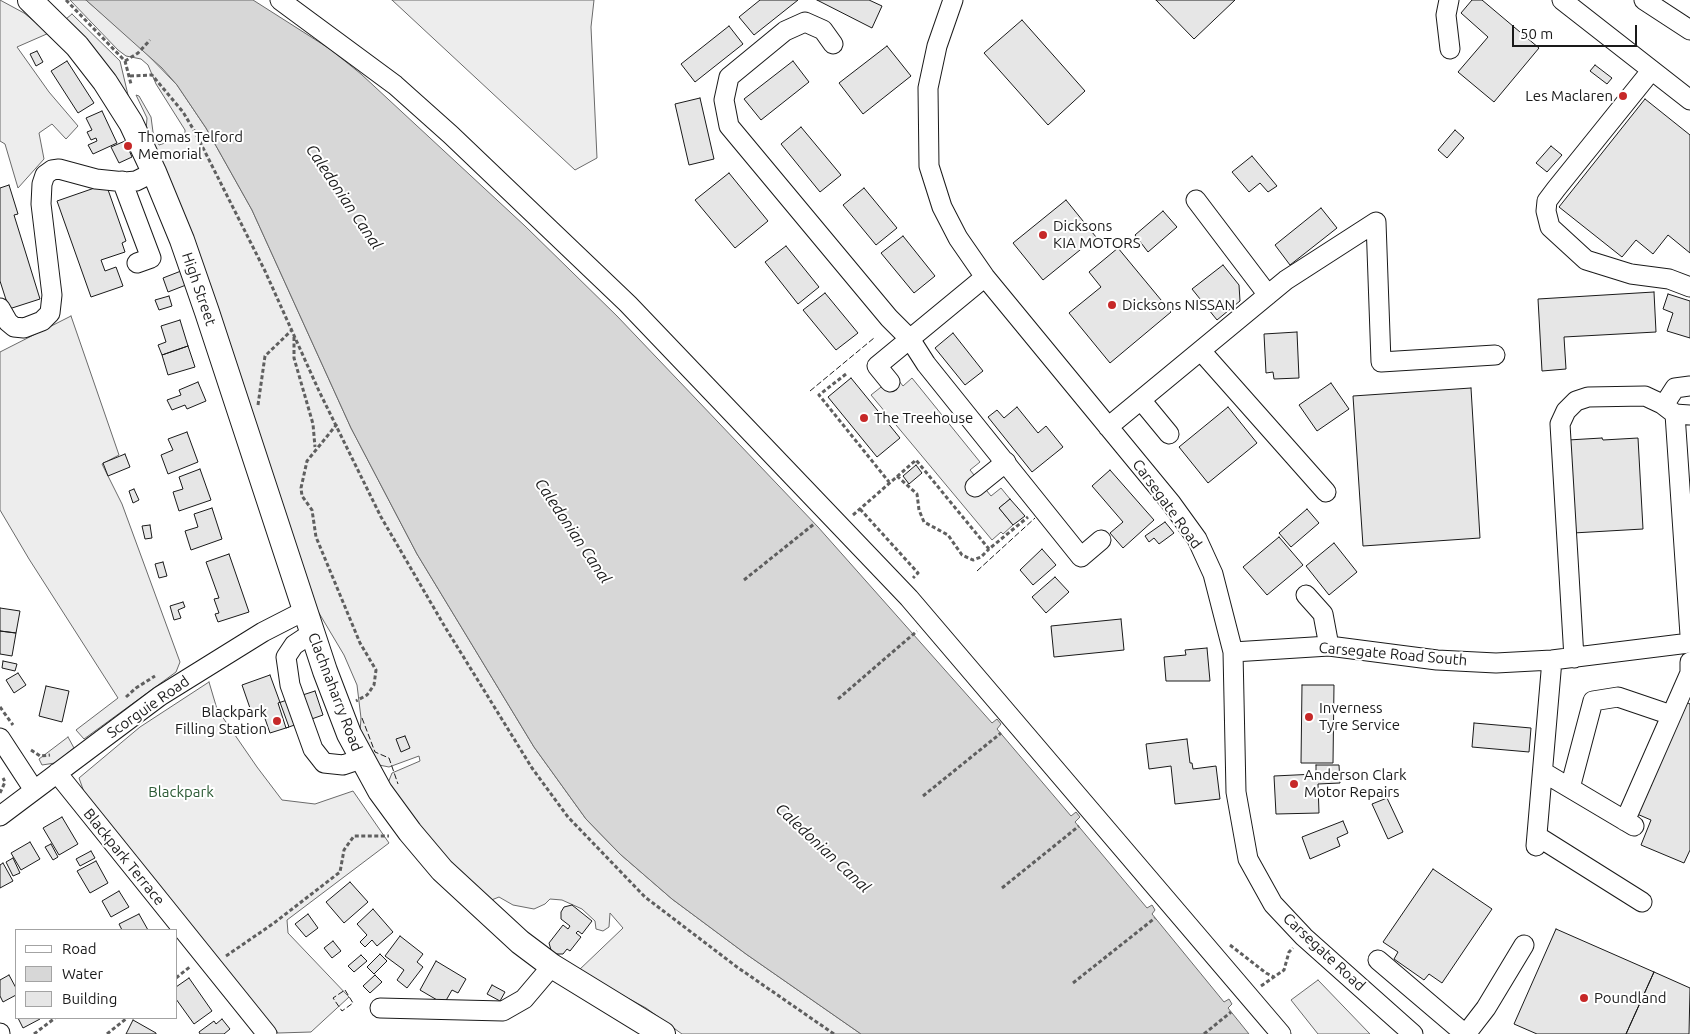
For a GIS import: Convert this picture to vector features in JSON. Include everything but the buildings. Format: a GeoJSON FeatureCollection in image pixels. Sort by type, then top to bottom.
{"type":"FeatureCollection","features":[{"type":"Feature","properties":{"kind":"main road","name":"High Street"},"geometry":{"type":"LineString","coordinates":[[30,0],[77,46],[105,82],[131,123],[154,172],[182,240],[304,611]]}},
{"type":"Feature","properties":{"kind":"main road","name":"Clachnaharry Road"},"geometry":{"type":"LineString","coordinates":[[304,611],[339,709],[361,759],[380,791],[414,837],[467,896],[520,942],[552,966],[663,1034]]}},
{"type":"Feature","properties":{"kind":"street"},"geometry":{"type":"LineString","coordinates":[[280,0],[395,85],[451,135],[628,304],[908,598],[1280,1034]]}},
{"type":"Feature","properties":{"kind":"street","name":"Carsegate Road"},"geometry":{"type":"LineString","coordinates":[[953,0],[937,46],[928,88],[929,166],[942,207],[958,238],[985,277],[1171,503],[1197,539],[1213,574],[1233,652],[1236,792],[1248,859],[1273,904],[1304,937],[1408,1032]]}},
{"type":"Feature","properties":{"kind":"street"},"geometry":{"type":"LineString","coordinates":[[1449,0],[1446,15],[1450,49]]}},
{"type":"Feature","properties":{"kind":"street"},"geometry":{"type":"LineString","coordinates":[[1562,0],[1652,71],[1686,91]]}},
{"type":"Feature","properties":{"kind":"street"},"geometry":{"type":"LineString","coordinates":[[1644,0],[1690,30]]}},
{"type":"Feature","properties":{"kind":"street"},"geometry":{"type":"LineString","coordinates":[[833,44],[823,30],[805,22],[785,31],[729,77],[724,100],[729,126],[889,318],[910,339],[926,364],[1081,556],[1101,540]]}},
{"type":"Feature","properties":{"kind":"street"},"geometry":{"type":"LineString","coordinates":[[1652,71],[1556,189],[1547,201],[1546,211],[1550,227],[1586,260],[1631,274],[1669,279],[1690,286]]}},
{"type":"Feature","properties":{"kind":"street"},"geometry":{"type":"LineString","coordinates":[[0,308],[8,322],[14,327],[24,328],[42,321],[50,313],[52,295],[41,204],[42,184],[45,174],[59,169],[89,177],[136,181],[154,172]]}},
{"type":"Feature","properties":{"kind":"street"},"geometry":{"type":"LineString","coordinates":[[122,181],[151,258],[137,263]]}},
{"type":"Feature","properties":{"kind":"street"},"geometry":{"type":"LineString","coordinates":[[1196,200],[1268,295]]}},
{"type":"Feature","properties":{"kind":"street"},"geometry":{"type":"LineString","coordinates":[[1108,427],[1286,280],[1376,222],[1381,362],[1494,355]]}},
{"type":"Feature","properties":{"kind":"street"},"geometry":{"type":"LineString","coordinates":[[890,382],[877,366],[985,277]]}},
{"type":"Feature","properties":{"kind":"street"},"geometry":{"type":"LineString","coordinates":[[1201,350],[1326,492]]}},
{"type":"Feature","properties":{"kind":"street"},"geometry":{"type":"LineString","coordinates":[[1690,386],[1675,388],[1677,454],[1685,486],[1690,634]]}},
{"type":"Feature","properties":{"kind":"street"},"geometry":{"type":"LineString","coordinates":[[1574,658],[1560,424],[1566,410],[1576,401],[1588,397],[1645,396],[1676,411]]}},
{"type":"Feature","properties":{"kind":"street"},"geometry":{"type":"LineString","coordinates":[[1140,400],[1169,434]]}},
{"type":"Feature","properties":{"kind":"street"},"geometry":{"type":"LineString","coordinates":[[975,487],[1006,462]]}},
{"type":"Feature","properties":{"kind":"street"},"geometry":{"type":"LineString","coordinates":[[1306,595],[1324,614],[1329,646]]}},
{"type":"Feature","properties":{"kind":"street","name":"Scorguie Road"},"geometry":{"type":"LineString","coordinates":[[0,816],[160,696],[263,632],[304,611]]}},
{"type":"Feature","properties":{"kind":"street"},"geometry":{"type":"LineString","coordinates":[[312,633],[294,645],[286,657],[290,685],[314,749],[324,763],[343,765],[361,759]]}},
{"type":"Feature","properties":{"kind":"street","name":"Carsegate Road South"},"geometry":{"type":"LineString","coordinates":[[1233,652],[1329,646],[1437,660],[1496,663],[1574,658],[1690,642]]}},
{"type":"Feature","properties":{"kind":"street"},"geometry":{"type":"LineString","coordinates":[[1552,660],[1537,841],[1642,902]]}},
{"type":"Feature","properties":{"kind":"street"},"geometry":{"type":"LineString","coordinates":[[1542,772],[1630,824],[1671,715],[1690,673],[1690,662]]}},
{"type":"Feature","properties":{"kind":"street"},"geometry":{"type":"LineString","coordinates":[[1570,788],[1593,701],[1618,697],[1671,715]]}},
{"type":"Feature","properties":{"kind":"street"},"geometry":{"type":"LineString","coordinates":[[8,733],[34,790]]}},
{"type":"Feature","properties":{"kind":"street","name":"Blackpark Terrace"},"geometry":{"type":"LineString","coordinates":[[57,773],[267,1034]]}},
{"type":"Feature","properties":{"kind":"street"},"geometry":{"type":"LineString","coordinates":[[1378,960],[1466,1034],[1486,1008],[1524,946]]}},
{"type":"Feature","properties":{"kind":"street"},"geometry":{"type":"LineString","coordinates":[[380,1008],[503,1010],[524,999],[552,966]]}},
{"type":"Feature","properties":{"kind":"path"},"geometry":{"type":"LineString","coordinates":[[66,0],[125,61],[138,53],[150,40]]}},
{"type":"Feature","properties":{"kind":"path"},"geometry":{"type":"LineString","coordinates":[[130,76],[152,75],[182,112],[195,132],[224,184],[319,391],[337,424],[381,517],[445,627],[532,768],[568,817],[645,897],[737,967],[834,1034]]}},
{"type":"Feature","properties":{"kind":"path"},"geometry":{"type":"LineString","coordinates":[[241,415],[258,406],[265,356],[292,330]]}},
{"type":"Feature","properties":{"kind":"path"},"geometry":{"type":"LineString","coordinates":[[294,336],[294,358],[313,424],[315,448]]}},
{"type":"Feature","properties":{"kind":"path"},"geometry":{"type":"LineString","coordinates":[[846,374],[819,396],[889,482]]}},
{"type":"Feature","properties":{"kind":"path"},"geometry":{"type":"LineString","coordinates":[[337,424],[315,448],[303,470],[302,496],[312,510],[316,537],[360,643],[376,670],[374,685],[367,695],[339,709]]}},
{"type":"Feature","properties":{"kind":"path"},"geometry":{"type":"LineString","coordinates":[[858,511],[916,460],[988,549]]}},
{"type":"Feature","properties":{"kind":"path"},"geometry":{"type":"LineString","coordinates":[[897,476],[917,494],[919,510],[924,522],[948,535],[962,554],[973,560],[981,557],[988,549],[1041,506]]}},
{"type":"Feature","properties":{"kind":"path"},"geometry":{"type":"LineString","coordinates":[[744,580],[818,520]]}},
{"type":"Feature","properties":{"kind":"path"},"geometry":{"type":"LineString","coordinates":[[838,699],[918,631]]}},
{"type":"Feature","properties":{"kind":"path"},"geometry":{"type":"LineString","coordinates":[[123,700],[136,688],[158,675]]}},
{"type":"Feature","properties":{"kind":"path"},"geometry":{"type":"LineString","coordinates":[[0,707],[8,733]]}},
{"type":"Feature","properties":{"kind":"path"},"geometry":{"type":"LineString","coordinates":[[922,796],[1001,733]]}},
{"type":"Feature","properties":{"kind":"path"},"geometry":{"type":"LineString","coordinates":[[25,743],[36,755],[47,756],[55,753]]}},
{"type":"Feature","properties":{"kind":"path"},"geometry":{"type":"LineString","coordinates":[[0,773],[5,782],[0,793]]}},
{"type":"Feature","properties":{"kind":"path"},"geometry":{"type":"LineString","coordinates":[[1002,888],[1080,826]]}},
{"type":"Feature","properties":{"kind":"path"},"geometry":{"type":"LineString","coordinates":[[212,967],[274,923],[340,872],[344,850],[354,836],[414,837]]}},
{"type":"Feature","properties":{"kind":"path"},"geometry":{"type":"LineString","coordinates":[[1073,982],[1155,918]]}},
{"type":"Feature","properties":{"kind":"path"},"geometry":{"type":"LineString","coordinates":[[1270,980],[1284,970],[1289,952],[1304,937]]}},
{"type":"Feature","properties":{"kind":"path"},"geometry":{"type":"LineString","coordinates":[[1204,1034],[1231,1012]]}},
{"type":"Feature","properties":{"kind":"path"},"geometry":{"type":"LineString","coordinates":[[34,1034],[54,1019]]}},
{"type":"Feature","properties":{"kind":"path"},"geometry":{"type":"LineString","coordinates":[[107,1034],[127,1019]]}},
{"type":"Feature","properties":{"kind":"shaded area"},"geometry":{"type":"Polygon","coordinates":[[[0,0],[24,13],[49,33],[17,47],[49,92],[78,126],[66,139],[52,124],[39,133],[44,159],[18,188],[5,144],[0,141],[0,0]]]}},
{"type":"Feature","properties":{"kind":"shaded area"},"geometry":{"type":"Polygon","coordinates":[[[70,0],[86,0],[140,47],[177,85],[206,128],[252,210],[351,428],[417,554],[534,747],[586,819],[620,854],[672,899],[746,954],[861,1034],[682,1034],[646,1008],[578,971],[623,928],[610,913],[609,927],[603,931],[596,929],[595,921],[582,909],[562,900],[550,899],[545,904],[534,909],[513,905],[499,897],[489,901],[429,841],[388,783],[392,773],[420,761],[419,756],[389,767],[379,765],[360,732],[361,718],[357,685],[344,655],[316,608],[146,131],[147,118],[136,95],[139,96],[151,117],[153,132],[159,145],[180,138],[185,134],[185,130],[156,84],[148,65],[141,59],[126,56],[118,50],[70,0]]]}},
{"type":"Feature","properties":{"kind":"shaded area"},"geometry":{"type":"Polygon","coordinates":[[[392,0],[594,0],[591,27],[597,158],[575,170],[392,0]]]}},
{"type":"Feature","properties":{"kind":"shaded area"},"geometry":{"type":"Polygon","coordinates":[[[72,14],[120,61],[128,95],[125,97],[66,19],[72,14]]]}},
{"type":"Feature","properties":{"kind":"shaded area"},"geometry":{"type":"Polygon","coordinates":[[[71,316],[119,455],[102,464],[122,504],[180,662],[176,672],[84,739],[76,730],[118,698],[0,510],[0,352],[71,316]]]}},
{"type":"Feature","properties":{"kind":"shaded area"},"geometry":{"type":"Polygon","coordinates":[[[895,376],[903,386],[912,378],[980,462],[970,470],[991,496],[1001,488],[1010,499],[999,508],[1013,525],[1003,534],[1001,532],[992,540],[871,395],[895,376]]]}},
{"type":"Feature","properties":{"kind":"shaded area","name":"Blackpark"},"geometry":{"type":"Polygon","coordinates":[[[209,682],[217,709],[282,800],[315,804],[353,791],[389,843],[287,920],[288,933],[349,997],[311,1032],[278,1033],[84,792],[79,778],[140,727],[209,682]]]}},
{"type":"Feature","properties":{"kind":"shaded area"},"geometry":{"type":"Polygon","coordinates":[[[68,737],[74,748],[55,763],[42,765],[39,759],[68,737]]]}},
{"type":"Feature","properties":{"kind":"shaded area"},"geometry":{"type":"Polygon","coordinates":[[[1318,980],[1370,1034],[1318,1034],[1291,1000],[1318,980]]]}},
{"type":"Feature","properties":{"kind":"water","name":"Caledonian Canal"},"geometry":{"type":"Polygon","coordinates":[[[86,0],[253,0],[330,49],[361,74],[525,226],[617,316],[818,527],[992,723],[997,719],[1001,724],[997,729],[1071,816],[1076,812],[1080,817],[1075,822],[1147,908],[1152,905],[1155,910],[1152,914],[1224,1002],[1229,999],[1232,1004],[1228,1008],[1249,1034],[861,1034],[746,954],[672,899],[620,854],[586,819],[534,747],[417,554],[351,428],[252,210],[206,128],[177,85],[162,68],[86,0]]]}},
{"type":"Feature","properties":{"kind":"fence"},"geometry":{"type":"LineString","coordinates":[[810,391],[874,338]]}},
{"type":"Feature","properties":{"kind":"fence"},"geometry":{"type":"LineString","coordinates":[[977,571],[1035,518]]}},
{"type":"Feature","properties":{"kind":"fence"},"geometry":{"type":"LineString","coordinates":[[362,718],[375,752],[389,758],[398,784]]}},
{"type":"Feature","properties":{"kind":"fence"},"geometry":{"type":"LineString","coordinates":[[345,990],[353,1003],[342,1011],[333,998],[345,990]]}},
{"type":"Feature","properties":{"kind":"place","name":"Les Maclaren"},"geometry":{"type":"Point","coordinates":[1623,96]}},
{"type":"Feature","properties":{"kind":"place","name":"Thomas Telford Memorial"},"geometry":{"type":"Point","coordinates":[128,146]}},
{"type":"Feature","properties":{"kind":"place","name":"Dicksons KIA MOTORS"},"geometry":{"type":"Point","coordinates":[1043,235]}},
{"type":"Feature","properties":{"kind":"place","name":"Dicksons NISSAN"},"geometry":{"type":"Point","coordinates":[1112,305]}},
{"type":"Feature","properties":{"kind":"place","name":"The Treehouse"},"geometry":{"type":"Point","coordinates":[864,418]}},
{"type":"Feature","properties":{"kind":"place","name":"Inverness Tyre Service"},"geometry":{"type":"Point","coordinates":[1309,717]}},
{"type":"Feature","properties":{"kind":"place","name":"Blackpark Filling Station"},"geometry":{"type":"Point","coordinates":[277,721]}},
{"type":"Feature","properties":{"kind":"place","name":"Anderson Clark Motor Repairs"},"geometry":{"type":"Point","coordinates":[1294,784]}},
{"type":"Feature","properties":{"kind":"place","name":"Poundland"},"geometry":{"type":"Point","coordinates":[1584,998]}}]}
